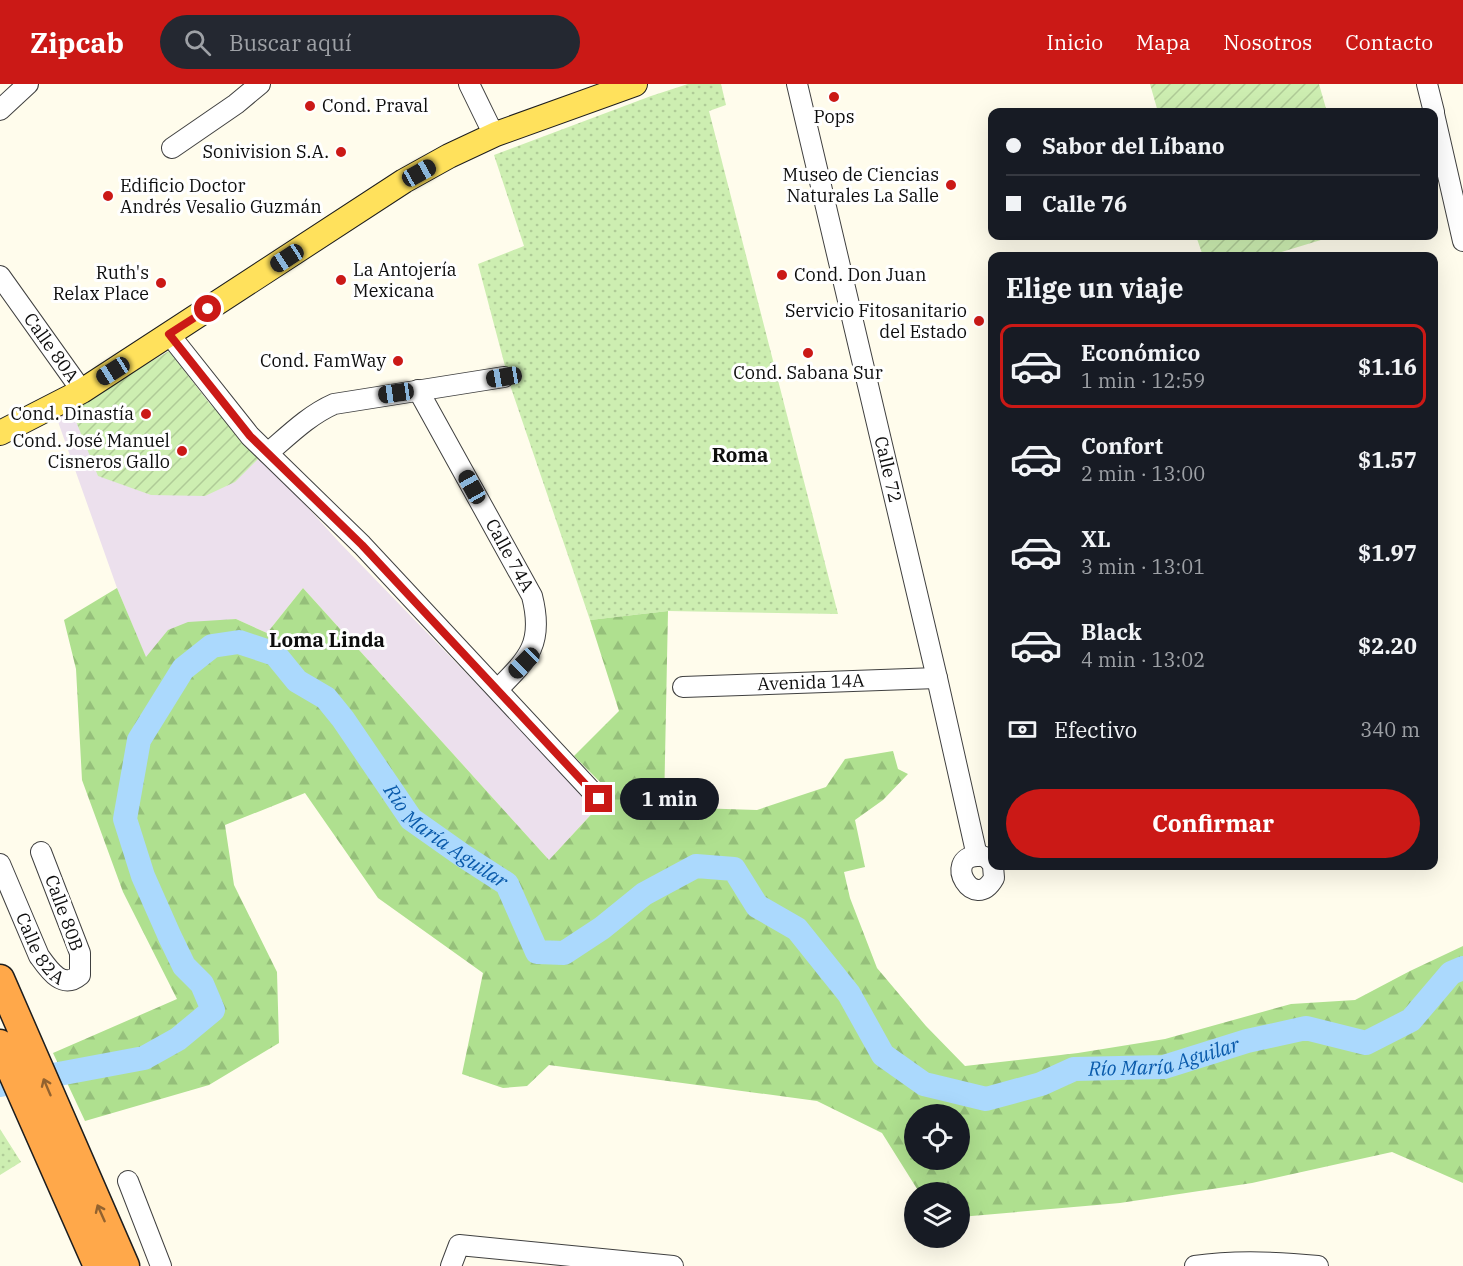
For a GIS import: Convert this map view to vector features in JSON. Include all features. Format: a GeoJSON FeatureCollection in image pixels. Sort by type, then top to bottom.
{"type":"FeatureCollection","features":[{"type":"Feature","properties":{"kind":"highway"},"geometry":{"type":"LineString","coordinates":[[3,986],[99,1266]]}},
{"type":"Feature","properties":{"kind":"highway"},"geometry":{"type":"LineString","coordinates":[[0,1044],[125,1266]]}},
{"type":"Feature","properties":{"kind":"main road"},"geometry":{"type":"LineString","coordinates":[[0,433],[82,391],[404,181],[449,156],[496,134],[635,84]]}},
{"type":"Feature","properties":{"kind":"street"},"geometry":{"type":"LineString","coordinates":[[0,110],[28,84]]}},
{"type":"Feature","properties":{"kind":"street"},"geometry":{"type":"LineString","coordinates":[[172,148],[236,104],[260,84]]}},
{"type":"Feature","properties":{"kind":"street"},"geometry":{"type":"LineString","coordinates":[[469,84],[489,125],[496,134]]}},
{"type":"Feature","properties":{"kind":"street","name":"Calle 72"},"geometry":{"type":"LineString","coordinates":[[797,84],[937,678],[988,862]]}},
{"type":"Feature","properties":{"kind":"street"},"geometry":{"type":"LineString","coordinates":[[1427,84],[1433,108]]}},
{"type":"Feature","properties":{"kind":"street"},"geometry":{"type":"LineString","coordinates":[[1438,131],[1463,241]]}},
{"type":"Feature","properties":{"kind":"street","name":"Calle 80A"},"geometry":{"type":"LineString","coordinates":[[0,276],[82,391]]}},
{"type":"Feature","properties":{"kind":"street"},"geometry":{"type":"LineString","coordinates":[[169,334],[250,436],[362,545],[599,799]]}},
{"type":"Feature","properties":{"kind":"street"},"geometry":{"type":"LineString","coordinates":[[268,453],[320,410],[333,404],[504,377]]}},
{"type":"Feature","properties":{"kind":"street","name":"Calle 74A"},"geometry":{"type":"LineString","coordinates":[[418,390],[532,596],[536,618],[531,648],[524,663],[498,689]]}},
{"type":"Feature","properties":{"kind":"street","name":"Avenida 14A"},"geometry":{"type":"LineString","coordinates":[[682,687],[937,678]]}},
{"type":"Feature","properties":{"kind":"street","name":"Calle 80B"},"geometry":{"type":"LineString","coordinates":[[42,852],[80,953],[80,975]]}},
{"type":"Feature","properties":{"kind":"street","name":"Calle 82A"},"geometry":{"type":"LineString","coordinates":[[0,864],[39,956],[48,969],[57,978],[65,981],[80,975]]}},
{"type":"Feature","properties":{"kind":"street"},"geometry":{"type":"LineString","coordinates":[[128,1181],[161,1266]]}},
{"type":"Feature","properties":{"kind":"street"},"geometry":{"type":"LineString","coordinates":[[451,1266],[459,1245],[673,1266]]}},
{"type":"Feature","properties":{"kind":"street"},"geometry":{"type":"LineString","coordinates":[[1195,1266],[1287,1263],[1318,1266]]}},
{"type":"Feature","properties":{"kind":"shaded area"},"geometry":{"type":"Polygon","coordinates":[[[71,409],[261,456],[339,542],[597,808],[549,860],[303,588],[267,633],[236,619],[168,631],[146,658],[117,588],[56,416],[71,409]]]}},
{"type":"Feature","properties":{"kind":"green space"},"geometry":{"type":"Polygon","coordinates":[[[688,84],[721,84],[726,105],[709,111],[838,614],[668,611],[590,620],[510,385],[478,264],[524,246],[494,155],[688,84]]]}},
{"type":"Feature","properties":{"kind":"green space"},"geometry":{"type":"Polygon","coordinates":[[[1150,84],[1319,84],[1326,108],[1157,108],[1150,84]]]}},
{"type":"Feature","properties":{"kind":"green space"},"geometry":{"type":"Polygon","coordinates":[[[1197,240],[1321,240],[1281,252],[1202,252],[1197,240]]]}},
{"type":"Feature","properties":{"kind":"green space"},"geometry":{"type":"Polygon","coordinates":[[[169,351],[210,404],[261,456],[235,482],[205,496],[151,495],[98,476],[71,409],[169,351]]]}},
{"type":"Feature","properties":{"kind":"green space"},"geometry":{"type":"Polygon","coordinates":[[[117,588],[146,657],[168,630],[188,622],[236,619],[267,633],[303,588],[549,860],[611,793],[574,756],[619,711],[590,620],[668,611],[664,807],[757,810],[826,787],[845,759],[893,751],[898,769],[908,774],[883,800],[855,820],[865,867],[844,872],[850,898],[877,968],[926,1026],[965,1066],[1078,1053],[1165,1039],[1291,1004],[1355,1000],[1463,946],[1463,1183],[1392,1152],[1252,1183],[1120,1203],[970,1216],[970,1182],[913,1182],[905,1170],[970,1170],[970,1104],[904,1104],[904,1168],[882,1133],[817,1101],[549,1065],[527,1086],[503,1088],[462,1074],[483,973],[378,898],[305,793],[225,825],[234,885],[277,972],[279,1043],[209,1085],[85,1121],[53,1053],[177,999],[123,892],[82,780],[76,669],[64,620],[117,588]]]}},
{"type":"Feature","properties":{"kind":"green space"},"geometry":{"type":"Polygon","coordinates":[[[0,1129],[21,1162],[0,1175],[0,1129]]]}},
{"type":"Feature","properties":{"kind":"waterway","name":"Río María Aguilar"},"geometry":{"type":"LineString","coordinates":[[0,1085],[144,1058],[178,1039],[213,1010],[202,984],[184,966],[170,937],[143,876],[125,819],[139,740],[183,669],[212,646],[239,642],[275,654],[297,681],[326,698],[343,719],[411,819],[507,884],[537,952],[564,953],[602,928],[644,894],[696,866],[734,869],[757,906],[797,929],[849,994],[883,1055],[924,1084],[986,1099],[1041,1084],[1074,1069],[1164,1067],[1247,1041],[1306,1028],[1366,1043],[1411,1020],[1451,973],[1463,968]]}},
{"type":"Feature","properties":{"kind":"place","name":"Pops"},"geometry":{"type":"Point","coordinates":[834,97]}},
{"type":"Feature","properties":{"kind":"place","name":"Cond. Praval"},"geometry":{"type":"Point","coordinates":[310,106]}},
{"type":"Feature","properties":{"kind":"place","name":"Sonivision S.A."},"geometry":{"type":"Point","coordinates":[341,152]}},
{"type":"Feature","properties":{"kind":"place","name":"Museo de Ciencias Naturales La Salle"},"geometry":{"type":"Point","coordinates":[951,185]}},
{"type":"Feature","properties":{"kind":"place","name":"Edificio Doctor Andrés Vesalio Guzmán"},"geometry":{"type":"Point","coordinates":[108,196]}},
{"type":"Feature","properties":{"kind":"place","name":"Cond. Don Juan"},"geometry":{"type":"Point","coordinates":[782,275]}},
{"type":"Feature","properties":{"kind":"place","name":"La Antojería Mexicana"},"geometry":{"type":"Point","coordinates":[341,280]}},
{"type":"Feature","properties":{"kind":"place","name":"Ruth's Relax Place"},"geometry":{"type":"Point","coordinates":[161,283]}},
{"type":"Feature","properties":{"kind":"place","name":"Servicio Fitosanitario del Estado"},"geometry":{"type":"Point","coordinates":[979,321]}},
{"type":"Feature","properties":{"kind":"place","name":"Cond. Sabana Sur"},"geometry":{"type":"Point","coordinates":[808,353]}},
{"type":"Feature","properties":{"kind":"place","name":"Cond. FamWay"},"geometry":{"type":"Point","coordinates":[398,361]}},
{"type":"Feature","properties":{"kind":"place","name":"Cond. Dinastía"},"geometry":{"type":"Point","coordinates":[146,414]}},
{"type":"Feature","properties":{"kind":"place","name":"Cond. José Manuel Cisneros Gallo"},"geometry":{"type":"Point","coordinates":[182,451]}},
{"type":"Feature","properties":{"kind":"district","name":"Roma"},"geometry":{"type":"Point","coordinates":[740,455]}},
{"type":"Feature","properties":{"kind":"district","name":"Loma Linda"},"geometry":{"type":"Point","coordinates":[327,640]}},
{"type":"Feature","properties":{"kind":"route"},"geometry":{"type":"LineString","coordinates":[[208,309],[169,334],[250,436],[362,545],[599,799]]}}]}
